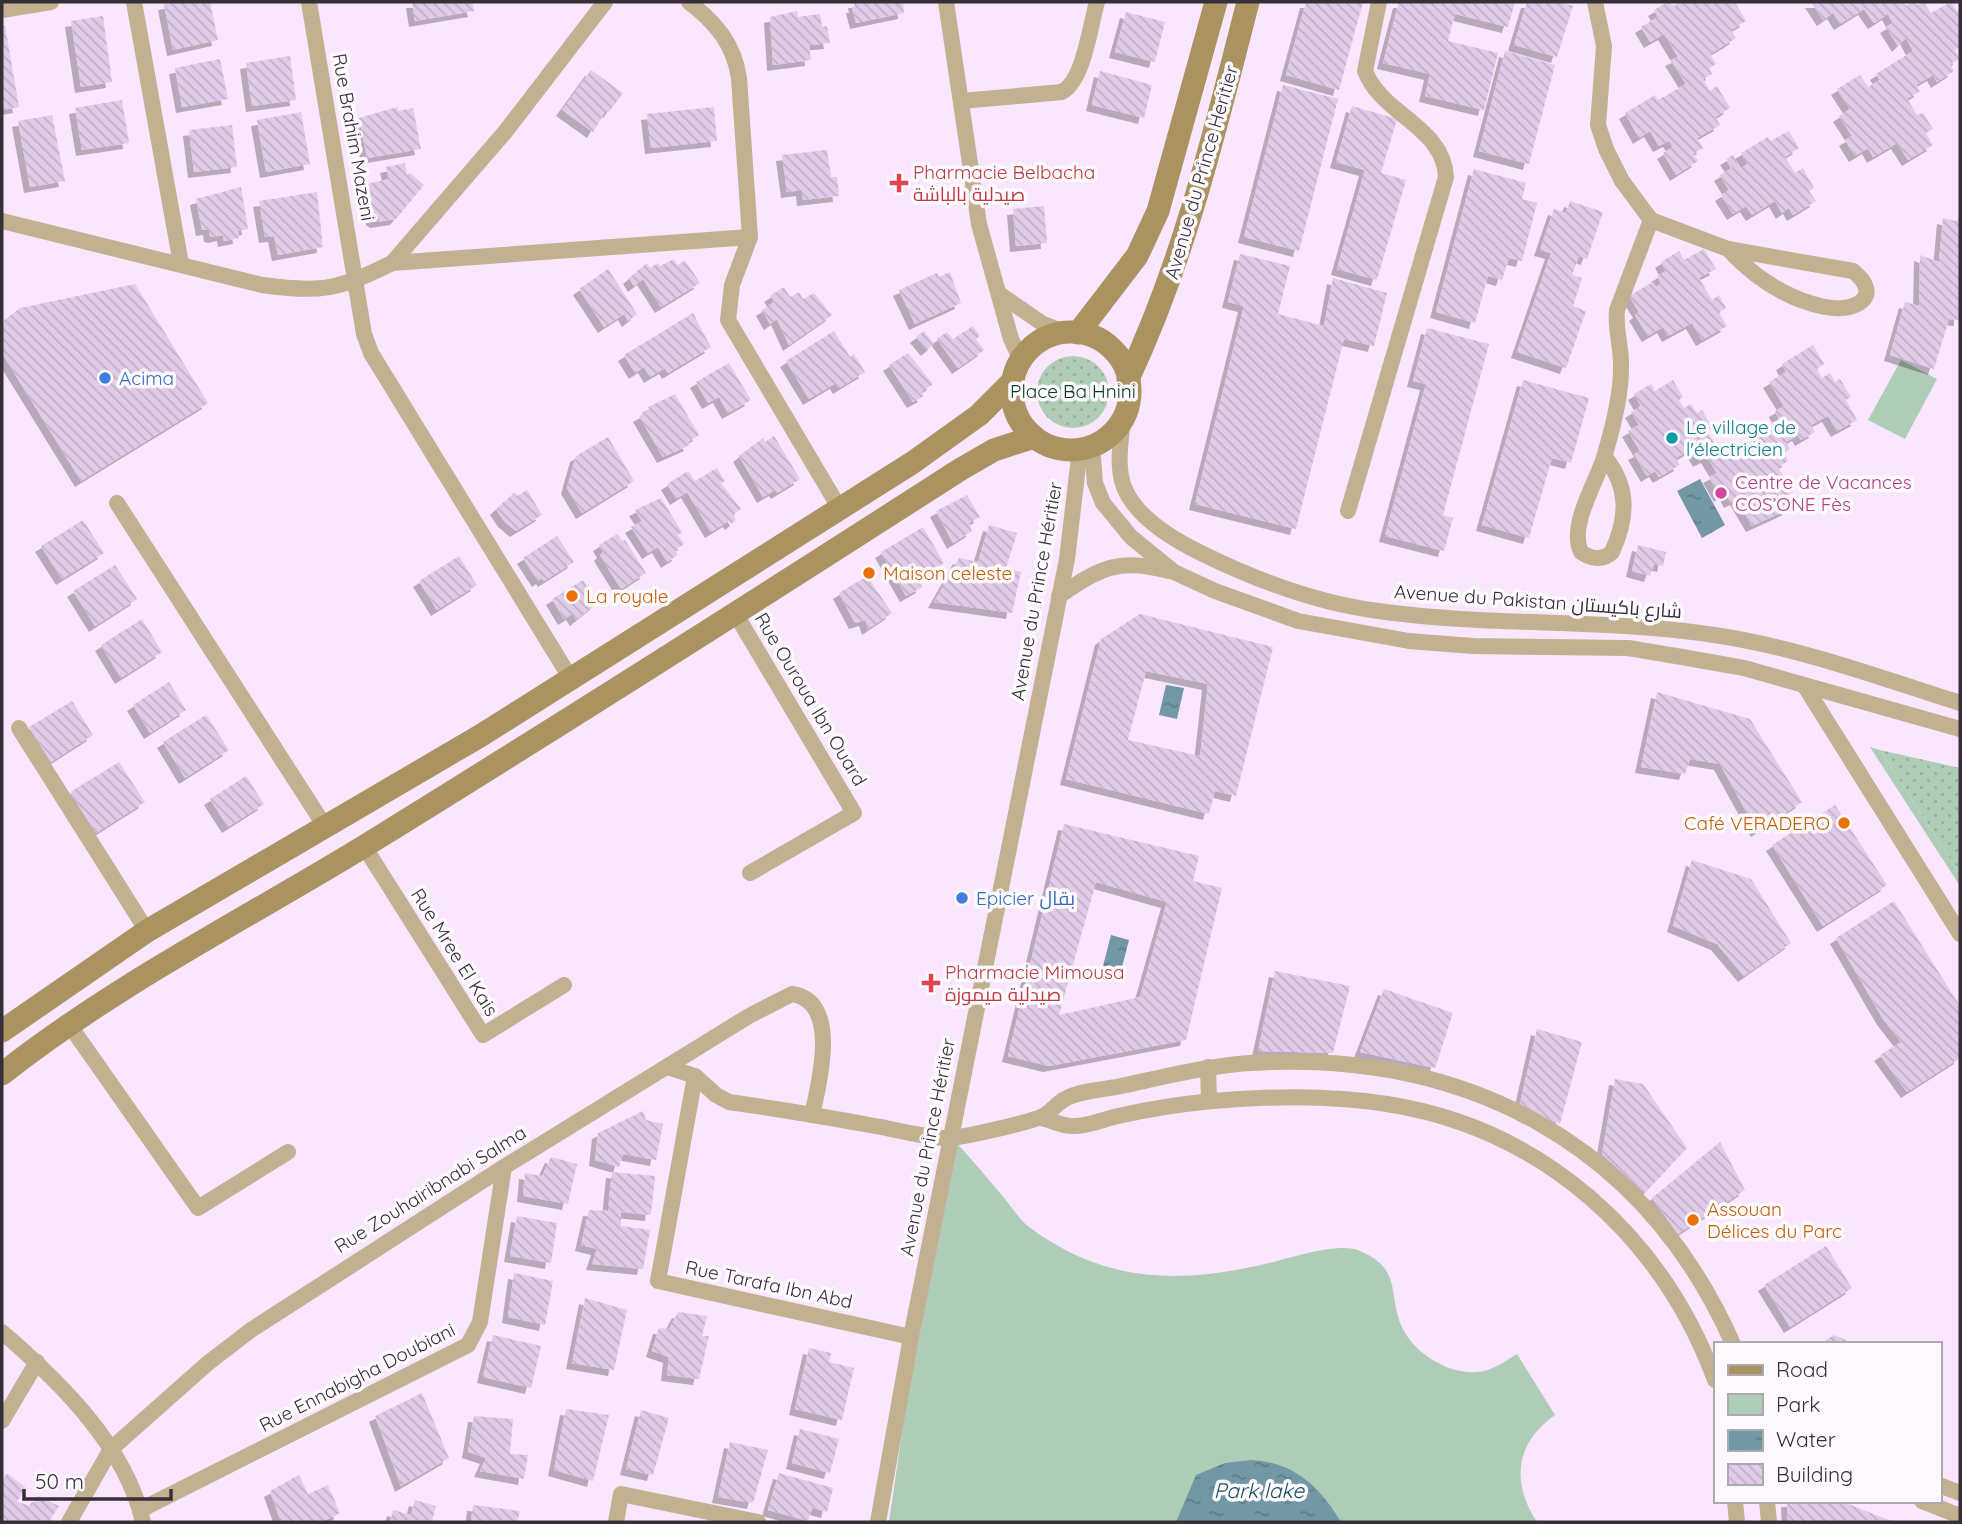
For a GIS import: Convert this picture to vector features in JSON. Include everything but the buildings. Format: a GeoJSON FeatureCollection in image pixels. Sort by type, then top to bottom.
{"type":"FeatureCollection","features":[{"type":"Feature","properties":{"kind":"main road"},"geometry":{"type":"LineString","coordinates":[[1072,333],[1129,267],[1158,211],[1216,2]]}},
{"type":"Feature","properties":{"kind":"main road","name":"Avenue du Prince Heritier"},"geometry":{"type":"LineString","coordinates":[[1128,379],[1164,298],[1186,235],[1248,2]]}},
{"type":"Feature","properties":{"kind":"main road"},"geometry":{"type":"LineString","coordinates":[[2,1031],[147,931],[326,828],[571,679],[946,441],[979,415],[1041,341],[1072,333],[1109,346],[1120,358],[1128,379],[1129,399],[1123,419],[1112,433],[1086,448],[1053,447],[1034,437],[1017,415],[1017,370]]}},
{"type":"Feature","properties":{"kind":"main road"},"geometry":{"type":"LineString","coordinates":[[2,1074],[68,1023],[156,966],[364,846],[961,468],[994,450],[1034,437]]}},
{"type":"Feature","properties":{"kind":"street"},"geometry":{"type":"LineString","coordinates":[[2,10],[51,2]]}},
{"type":"Feature","properties":{"kind":"street"},"geometry":{"type":"LineString","coordinates":[[134,2],[181,264]]}},
{"type":"Feature","properties":{"kind":"street","name":"Rue Brahim Mazeni"},"geometry":{"type":"LineString","coordinates":[[309,2],[358,280],[364,334],[371,353],[571,679]]}},
{"type":"Feature","properties":{"kind":"street"},"geometry":{"type":"LineString","coordinates":[[392,263],[505,132],[605,2]]}},
{"type":"Feature","properties":{"kind":"street"},"geometry":{"type":"LineString","coordinates":[[689,2],[717,26],[737,62],[750,237],[732,285],[728,320],[840,509]]}},
{"type":"Feature","properties":{"kind":"street"},"geometry":{"type":"LineString","coordinates":[[946,2],[979,224],[991,272],[1001,295],[1017,370]]}},
{"type":"Feature","properties":{"kind":"street"},"geometry":{"type":"LineString","coordinates":[[961,101],[1062,92],[1070,88],[1077,75],[1097,2]]}},
{"type":"Feature","properties":{"kind":"street"},"geometry":{"type":"LineString","coordinates":[[1348,511],[1446,177],[1445,165],[1435,144],[1383,99],[1365,71],[1379,2]]}},
{"type":"Feature","properties":{"kind":"street"},"geometry":{"type":"LineString","coordinates":[[1595,2],[1604,46],[1598,125],[1606,149],[1622,181],[1651,220],[1728,249],[1853,271],[1863,279],[1867,291],[1865,299],[1855,307],[1843,309],[1799,299],[1769,286],[1728,249]]}},
{"type":"Feature","properties":{"kind":"street"},"geometry":{"type":"LineString","coordinates":[[2,220],[262,285],[302,290],[334,288],[358,280],[392,263],[750,237]]}},
{"type":"Feature","properties":{"kind":"street"},"geometry":{"type":"LineString","coordinates":[[1605,457],[1623,487],[1625,509],[1612,552],[1608,556],[1593,558],[1581,552],[1578,538],[1588,495],[1605,457],[1620,379],[1617,310],[1651,220]]}},
{"type":"Feature","properties":{"kind":"street"},"geometry":{"type":"LineString","coordinates":[[1001,295],[1043,324],[1072,333]]}},
{"type":"Feature","properties":{"kind":"street","name":"Avenue du Pakistan شارع باكيستان"},"geometry":{"type":"LineString","coordinates":[[1123,419],[1119,468],[1123,485],[1137,508],[1185,545],[1272,584],[1320,599],[1376,611],[1437,618],[1667,629],[1723,636],[1825,659],[1960,703]]}},
{"type":"Feature","properties":{"kind":"street"},"geometry":{"type":"LineString","coordinates":[[1086,448],[1095,483],[1111,516],[1174,572]]}},
{"type":"Feature","properties":{"kind":"street","name":"Avenue du Prince Héritier"},"geometry":{"type":"LineString","coordinates":[[878,1522],[911,1337],[1086,448]]}},
{"type":"Feature","properties":{"kind":"street"},"geometry":{"type":"LineString","coordinates":[[117,503],[326,828]]}},
{"type":"Feature","properties":{"kind":"street"},"geometry":{"type":"LineString","coordinates":[[1059,596],[1095,572],[1116,565],[1147,565],[1174,572],[1252,606],[1298,621],[1350,632],[1473,646],[1628,648],[1744,668],[1960,729]]}},
{"type":"Feature","properties":{"kind":"street","name":"Rue Ouroua Ibn Ouard"},"geometry":{"type":"LineString","coordinates":[[735,613],[854,813],[750,873]]}},
{"type":"Feature","properties":{"kind":"street"},"geometry":{"type":"LineString","coordinates":[[1804,685],[1960,934]]}},
{"type":"Feature","properties":{"kind":"street"},"geometry":{"type":"LineString","coordinates":[[19,728],[147,931]]}},
{"type":"Feature","properties":{"kind":"street","name":"Rue Mree El Kais"},"geometry":{"type":"LineString","coordinates":[[364,846],[482,1035],[564,985]]}},
{"type":"Feature","properties":{"kind":"street","name":"Rue Zouhairibnabi Salma"},"geometry":{"type":"LineString","coordinates":[[69,1522],[111,1450],[208,1363],[251,1330],[504,1167],[771,1002],[792,994],[801,995],[811,1004],[822,1035],[822,1072],[812,1115]]}},
{"type":"Feature","properties":{"kind":"street"},"geometry":{"type":"LineString","coordinates":[[68,1023],[198,1208],[288,1152]]}},
{"type":"Feature","properties":{"kind":"street"},"geometry":{"type":"LineString","coordinates":[[667,1067],[695,1076],[716,1095],[729,1102],[950,1139],[1041,1118],[1067,1097],[1208,1067],[1303,1062],[1406,1071],[1444,1081],[1508,1106],[1590,1157],[1635,1196],[1685,1255],[1714,1302],[1732,1342]]}},
{"type":"Feature","properties":{"kind":"street"},"geometry":{"type":"LineString","coordinates":[[1208,1067],[1209,1101]]}},
{"type":"Feature","properties":{"kind":"street","name":"Rue Tarafa Ibn Abd"},"geometry":{"type":"LineString","coordinates":[[695,1076],[658,1281],[911,1337]]}},
{"type":"Feature","properties":{"kind":"street"},"geometry":{"type":"LineString","coordinates":[[1041,1118],[1072,1126],[1209,1101],[1293,1097],[1387,1104],[1468,1125],[1527,1153],[1568,1177],[1637,1242],[1678,1301],[1714,1378]]}},
{"type":"Feature","properties":{"kind":"street","name":"Rue Ennabigha Doubiani"},"geometry":{"type":"LineString","coordinates":[[141,1516],[468,1345],[480,1322],[504,1167]]}},
{"type":"Feature","properties":{"kind":"street"},"geometry":{"type":"LineString","coordinates":[[2,1332],[37,1362],[111,1450],[141,1516]]}},
{"type":"Feature","properties":{"kind":"street"},"geometry":{"type":"LineString","coordinates":[[2,1421],[37,1362]]}},
{"type":"Feature","properties":{"kind":"street"},"geometry":{"type":"LineString","coordinates":[[1941,1486],[1960,1493]]}},
{"type":"Feature","properties":{"kind":"street"},"geometry":{"type":"LineString","coordinates":[[616,1522],[621,1494],[758,1522]]}},
{"type":"Feature","properties":{"kind":"street"},"geometry":{"type":"LineString","coordinates":[[1735,1503],[1737,1522]]}},
{"type":"Feature","properties":{"kind":"street"},"geometry":{"type":"LineString","coordinates":[[1767,1503],[1769,1522]]}},
{"type":"Feature","properties":{"kind":"street"},"geometry":{"type":"LineString","coordinates":[[1927,1503],[1960,1516]]}},
{"type":"Feature","properties":{"kind":"green space","name":"Place Ba Hnini"},"geometry":{"type":"Polygon","coordinates":[[[1080,356],[1099,366],[1107,378],[1107,406],[1099,418],[1087,426],[1066,428],[1047,418],[1039,406],[1037,385],[1047,366],[1059,358],[1080,356]]]}},
{"type":"Feature","properties":{"kind":"green space"},"geometry":{"type":"Polygon","coordinates":[[[1901,360],[1937,379],[1905,439],[1868,420],[1901,360]]]}},
{"type":"Feature","properties":{"kind":"green space"},"geometry":{"type":"Polygon","coordinates":[[[1870,747],[1880,750],[1960,874],[1960,886],[1870,747]]]}},
{"type":"Feature","properties":{"kind":"green space"},"geometry":{"type":"Polygon","coordinates":[[[1880,750],[1960,768],[1960,874],[1880,750]]]}},
{"type":"Feature","properties":{"kind":"green space"},"geometry":{"type":"Polygon","coordinates":[[[956,1142],[1029,1227],[1059,1246],[1118,1270],[1148,1275],[1211,1274],[1342,1248],[1360,1251],[1373,1258],[1388,1274],[1401,1325],[1407,1336],[1424,1354],[1447,1367],[1472,1372],[1493,1368],[1517,1354],[1555,1415],[1532,1438],[1521,1464],[1523,1493],[1537,1522],[889,1522],[906,1405],[956,1142]]]}},
{"type":"Feature","properties":{"kind":"water"},"geometry":{"type":"Polygon","coordinates":[[[1700,479],[1725,525],[1702,538],[1677,491],[1700,479]]]}},
{"type":"Feature","properties":{"kind":"water"},"geometry":{"type":"Polygon","coordinates":[[[1166,685],[1184,688],[1177,719],[1159,715],[1166,685]]]}},
{"type":"Feature","properties":{"kind":"water"},"geometry":{"type":"Polygon","coordinates":[[[1111,935],[1129,940],[1120,975],[1102,970],[1111,935]]]}},
{"type":"Feature","properties":{"kind":"water","name":"Park lake"},"geometry":{"type":"Polygon","coordinates":[[[1251,1460],[1280,1465],[1304,1478],[1324,1497],[1341,1522],[1176,1522],[1196,1475],[1225,1463],[1251,1460]]]}},
{"type":"Feature","properties":{"kind":"place","name":"Pharmacie Belbacha صيدلية بالباشة"},"geometry":{"type":"Point","coordinates":[899,183]}},
{"type":"Feature","properties":{"kind":"place","name":"Acima"},"geometry":{"type":"Point","coordinates":[105,378]}},
{"type":"Feature","properties":{"kind":"place","name":"Le village de l'électricien"},"geometry":{"type":"Point","coordinates":[1672,438]}},
{"type":"Feature","properties":{"kind":"place","name":"Centre de Vacances COS’ONE Fès"},"geometry":{"type":"Point","coordinates":[1721,493]}},
{"type":"Feature","properties":{"kind":"place","name":"Maison celeste"},"geometry":{"type":"Point","coordinates":[869,573]}},
{"type":"Feature","properties":{"kind":"place","name":"La royale"},"geometry":{"type":"Point","coordinates":[572,596]}},
{"type":"Feature","properties":{"kind":"place","name":"Café VERADERO"},"geometry":{"type":"Point","coordinates":[1844,823]}},
{"type":"Feature","properties":{"kind":"place","name":"Epicier بقال"},"geometry":{"type":"Point","coordinates":[962,898]}},
{"type":"Feature","properties":{"kind":"place","name":"Pharmacie Mimousa صيدلية ميموزة"},"geometry":{"type":"Point","coordinates":[931,983]}},
{"type":"Feature","properties":{"kind":"place","name":"Assouan Délices du Parc"},"geometry":{"type":"Point","coordinates":[1693,1220]}}]}
